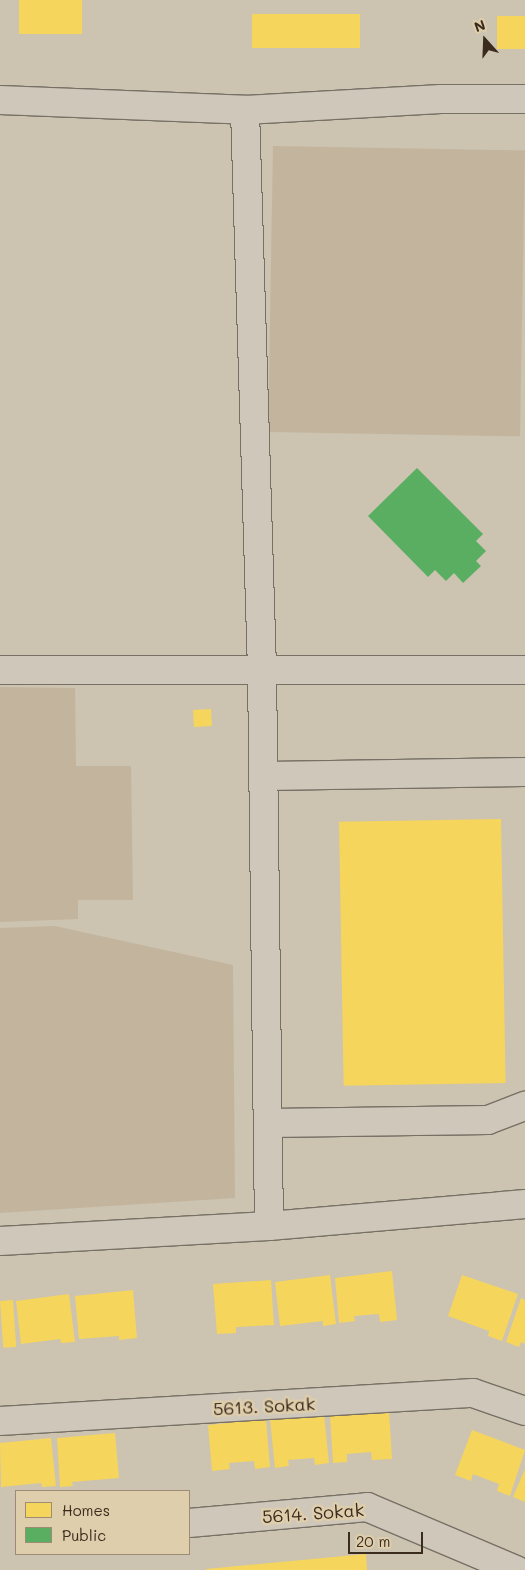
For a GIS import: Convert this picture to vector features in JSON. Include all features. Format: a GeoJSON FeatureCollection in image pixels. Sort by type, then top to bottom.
{"type":"FeatureCollection","features":[{"type":"Feature","properties":{"kind":"street"},"geometry":{"type":"LineString","coordinates":[[0,100],[246,110],[441,99],[525,99]]}},
{"type":"Feature","properties":{"kind":"street"},"geometry":{"type":"LineString","coordinates":[[246,110],[262,670],[270,1123],[269,1226]]}},
{"type":"Feature","properties":{"kind":"street"},"geometry":{"type":"LineString","coordinates":[[0,670],[525,670]]}},
{"type":"Feature","properties":{"kind":"street"},"geometry":{"type":"LineString","coordinates":[[264,776],[525,772]]}},
{"type":"Feature","properties":{"kind":"street"},"geometry":{"type":"LineString","coordinates":[[270,1123],[488,1120],[525,1106]]}},
{"type":"Feature","properties":{"kind":"street"},"geometry":{"type":"LineString","coordinates":[[0,1241],[269,1226],[525,1204]]}},
{"type":"Feature","properties":{"kind":"street","name":"5613. Sokak"},"geometry":{"type":"LineString","coordinates":[[0,1421],[473,1394],[525,1411]]}},
{"type":"Feature","properties":{"kind":"street","name":"5614. Sokak"},"geometry":{"type":"LineString","coordinates":[[190,1523],[367,1507],[516,1570]]}},
{"type":"Feature","properties":{"kind":"shaded area"},"geometry":{"type":"Polygon","coordinates":[[[273,146],[525,150],[520,436],[268,432],[273,146]]]}},
{"type":"Feature","properties":{"kind":"shaded area"},"geometry":{"type":"Polygon","coordinates":[[[0,687],[75,688],[76,766],[131,766],[133,900],[78,900],[78,919],[0,922],[0,687]]]}},
{"type":"Feature","properties":{"kind":"shaded area"},"geometry":{"type":"Polygon","coordinates":[[[55,926],[233,965],[235,1198],[0,1213],[0,928],[55,926]]]}},
{"type":"Feature","properties":{"kind":"building: Homes"},"geometry":{"type":"Polygon","coordinates":[[[19,0],[82,0],[82,34],[19,34],[19,0]]]}},
{"type":"Feature","properties":{"kind":"building: Homes"},"geometry":{"type":"Polygon","coordinates":[[[252,14],[360,14],[360,48],[252,48],[252,14]]]}},
{"type":"Feature","properties":{"kind":"building: Homes"},"geometry":{"type":"Polygon","coordinates":[[[497,16],[525,16],[525,49],[497,49],[497,16]]]}},
{"type":"Feature","properties":{"kind":"building: Homes"},"geometry":{"type":"Polygon","coordinates":[[[211,709],[212,726],[194,727],[193,710],[211,709]]]}},
{"type":"Feature","properties":{"kind":"building: Homes"},"geometry":{"type":"Polygon","coordinates":[[[501,819],[506,1083],[344,1086],[339,822],[501,819]]]}},
{"type":"Feature","properties":{"kind":"building: Homes"},"geometry":{"type":"Polygon","coordinates":[[[392,1271],[397,1320],[380,1322],[379,1314],[354,1316],[355,1321],[339,1323],[335,1278],[392,1271]]]}},
{"type":"Feature","properties":{"kind":"building: Homes"},"geometry":{"type":"Polygon","coordinates":[[[330,1275],[336,1324],[323,1326],[323,1321],[280,1326],[275,1282],[330,1275]]]}},
{"type":"Feature","properties":{"kind":"building: Homes"},"geometry":{"type":"Polygon","coordinates":[[[462,1275],[518,1294],[502,1341],[488,1336],[489,1331],[448,1316],[462,1275]]]}},
{"type":"Feature","properties":{"kind":"building: Homes"},"geometry":{"type":"Polygon","coordinates":[[[271,1280],[274,1325],[236,1327],[236,1333],[217,1334],[213,1284],[271,1280]]]}},
{"type":"Feature","properties":{"kind":"building: Homes"},"geometry":{"type":"Polygon","coordinates":[[[133,1290],[137,1338],[119,1340],[119,1336],[79,1339],[75,1296],[133,1290]]]}},
{"type":"Feature","properties":{"kind":"building: Homes"},"geometry":{"type":"Polygon","coordinates":[[[69,1294],[75,1342],[61,1343],[60,1339],[21,1344],[16,1301],[69,1294]]]}},
{"type":"Feature","properties":{"kind":"building: Homes"},"geometry":{"type":"Polygon","coordinates":[[[521,1298],[525,1300],[525,1344],[521,1342],[519,1347],[506,1342],[521,1298]]]}},
{"type":"Feature","properties":{"kind":"building: Homes"},"geometry":{"type":"Polygon","coordinates":[[[13,1300],[16,1347],[3,1348],[0,1301],[13,1300]]]}},
{"type":"Feature","properties":{"kind":"building: Homes"},"geometry":{"type":"Polygon","coordinates":[[[389,1411],[392,1459],[372,1460],[371,1452],[347,1454],[347,1462],[333,1463],[330,1416],[389,1411]]]}},
{"type":"Feature","properties":{"kind":"building: Homes"},"geometry":{"type":"Polygon","coordinates":[[[324,1414],[329,1463],[315,1465],[314,1458],[288,1460],[289,1466],[275,1468],[270,1419],[324,1414]]]}},
{"type":"Feature","properties":{"kind":"building: Homes"},"geometry":{"type":"Polygon","coordinates":[[[266,1419],[270,1467],[255,1469],[254,1461],[229,1463],[230,1469],[212,1471],[208,1425],[266,1419]]]}},
{"type":"Feature","properties":{"kind":"building: Homes"},"geometry":{"type":"Polygon","coordinates":[[[472,1430],[525,1450],[510,1496],[497,1491],[499,1484],[473,1474],[471,1481],[455,1475],[472,1430]]]}},
{"type":"Feature","properties":{"kind":"building: Homes"},"geometry":{"type":"Polygon","coordinates":[[[115,1433],[119,1478],[72,1482],[73,1486],[60,1487],[57,1438],[115,1433]]]}},
{"type":"Feature","properties":{"kind":"building: Homes"},"geometry":{"type":"Polygon","coordinates":[[[51,1438],[56,1486],[42,1487],[41,1483],[1,1487],[0,1443],[51,1438]]]}},
{"type":"Feature","properties":{"kind":"building: Homes"},"geometry":{"type":"Polygon","coordinates":[[[525,1469],[525,1502],[513,1497],[525,1469]]]}},
{"type":"Feature","properties":{"kind":"building: Homes"},"geometry":{"type":"Polygon","coordinates":[[[366,1554],[367,1570],[206,1570],[206,1569],[366,1554]]]}},
{"type":"Feature","properties":{"kind":"building: Public"},"geometry":{"type":"Polygon","coordinates":[[[417,468],[483,534],[476,541],[486,551],[476,561],[481,566],[463,583],[454,573],[446,581],[435,570],[428,577],[368,516],[417,468]]]}}]}
